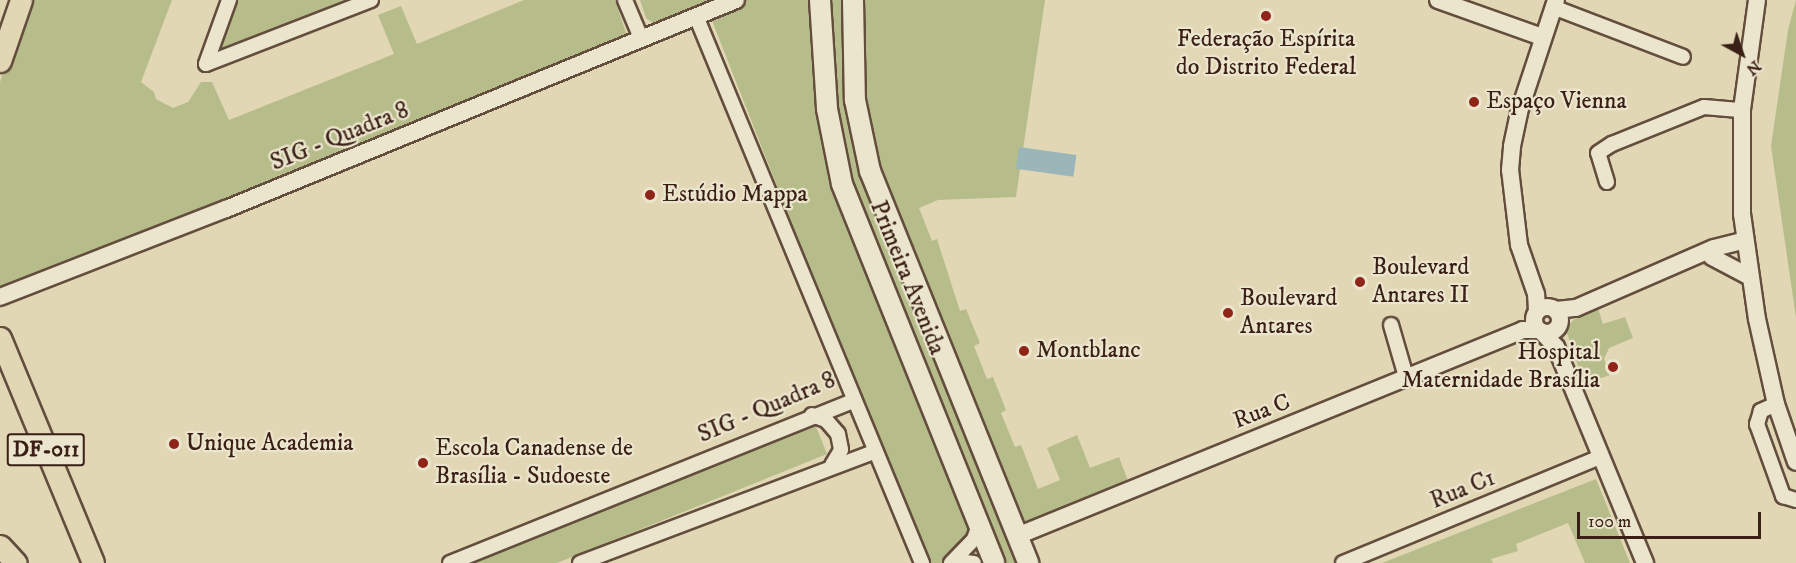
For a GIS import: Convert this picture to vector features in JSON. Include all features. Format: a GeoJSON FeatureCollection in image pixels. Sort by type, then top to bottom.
{"type":"FeatureCollection","features":[{"type":"Feature","properties":{"kind":"main road"},"geometry":{"type":"LineString","coordinates":[[0,61],[21,0]]}},
{"type":"Feature","properties":{"kind":"main road","name":"Primeira Avenida"},"geometry":{"type":"LineString","coordinates":[[853,0],[855,100],[870,171],[1028,563]]}},
{"type":"Feature","properties":{"kind":"main road","name":"Primeira Avenida"},"geometry":{"type":"LineString","coordinates":[[816,4],[827,109],[842,184],[994,563]]}},
{"type":"Feature","properties":{"kind":"main road","name":"DF-011"},"geometry":{"type":"LineString","coordinates":[[0,338],[93,563]]}},
{"type":"Feature","properties":{"kind":"main road"},"geometry":{"type":"LineString","coordinates":[[953,464],[961,450],[972,448],[983,454]]}},
{"type":"Feature","properties":{"kind":"main road"},"geometry":{"type":"LineString","coordinates":[[0,546],[16,563]]}},
{"type":"Feature","properties":{"kind":"street"},"geometry":{"type":"LineString","coordinates":[[229,0],[206,64],[371,0]]}},
{"type":"Feature","properties":{"kind":"street"},"geometry":{"type":"LineString","coordinates":[[626,0],[641,38]]}},
{"type":"Feature","properties":{"kind":"street","name":"SIG - Quadra 8"},"geometry":{"type":"LineString","coordinates":[[0,297],[226,209],[736,0]]}},
{"type":"Feature","properties":{"kind":"street"},"geometry":{"type":"LineString","coordinates":[[1438,0],[1542,37]]}},
{"type":"Feature","properties":{"kind":"street"},"geometry":{"type":"LineString","coordinates":[[1757,0],[1742,110],[1742,214],[1750,277],[1776,404],[1796,462]]}},
{"type":"Feature","properties":{"kind":"street"},"geometry":{"type":"LineString","coordinates":[[1645,563],[1544,321],[1519,245],[1510,170],[1519,112],[1542,37],[1555,4],[1683,57]]}},
{"type":"Feature","properties":{"kind":"street","name":"SIG - Quadra 8"},"geometry":{"type":"LineString","coordinates":[[450,563],[812,415],[854,401],[696,16]]}},
{"type":"Feature","properties":{"kind":"street"},"geometry":{"type":"LineString","coordinates":[[1607,182],[1597,158],[1602,149],[1704,107],[1742,110]]}},
{"type":"Feature","properties":{"kind":"street"},"geometry":{"type":"LineString","coordinates":[[1742,214],[1713,252],[1750,277]]}},
{"type":"Feature","properties":{"kind":"street","name":"Rua C"},"geometry":{"type":"LineString","coordinates":[[1017,536],[1407,380],[1688,261],[1745,244]]}},
{"type":"Feature","properties":{"kind":"street"},"geometry":{"type":"LineString","coordinates":[[1391,325],[1407,380]]}},
{"type":"Feature","properties":{"kind":"street"},"geometry":{"type":"LineString","coordinates":[[854,401],[922,563]]}},
{"type":"Feature","properties":{"kind":"street"},"geometry":{"type":"LineString","coordinates":[[1776,404],[1761,411],[1757,424],[1783,496],[1796,500]]}},
{"type":"Feature","properties":{"kind":"street"},"geometry":{"type":"LineString","coordinates":[[812,415],[826,420],[838,434],[841,450],[832,465]]}},
{"type":"Feature","properties":{"kind":"street"},"geometry":{"type":"LineString","coordinates":[[580,563],[832,465],[874,452]]}},
{"type":"Feature","properties":{"kind":"street","name":"Rua C1"},"geometry":{"type":"LineString","coordinates":[[1343,563],[1600,457]]}},
{"type":"Feature","properties":{"kind":"street"},"geometry":{"type":"LineString","coordinates":[[954,562],[979,525]]}},
{"type":"Feature","properties":{"kind":"street"},"geometry":{"type":"LineString","coordinates":[[954,562],[974,563]]}},
{"type":"Feature","properties":{"kind":"green space"},"geometry":{"type":"Polygon","coordinates":[[[28,0],[172,0],[141,82],[154,92],[156,99],[173,108],[188,102],[201,82],[212,82],[229,120],[394,54],[378,15],[401,6],[417,44],[524,0],[615,0],[628,39],[5,288],[0,286],[0,82],[28,0]]]}},
{"type":"Feature","properties":{"kind":"green space"},"geometry":{"type":"Polygon","coordinates":[[[234,0],[359,0],[226,52],[221,50],[219,41],[234,0]]]}},
{"type":"Feature","properties":{"kind":"green space"},"geometry":{"type":"Polygon","coordinates":[[[640,0],[723,0],[657,26],[646,18],[640,0]]]}},
{"type":"Feature","properties":{"kind":"green space"},"geometry":{"type":"Polygon","coordinates":[[[737,0],[1045,0],[1016,197],[938,200],[919,208],[932,241],[937,239],[960,311],[966,309],[980,343],[974,346],[987,379],[993,377],[1006,410],[1001,413],[1015,447],[1021,445],[1038,489],[1060,480],[1047,448],[1077,435],[1090,468],[1119,457],[1128,481],[1004,531],[1017,563],[925,563],[709,13],[737,0]]]}},
{"type":"Feature","properties":{"kind":"green space"},"geometry":{"type":"Polygon","coordinates":[[[1796,0],[1796,318],[1771,146],[1788,30],[1796,0]]]}},
{"type":"Feature","properties":{"kind":"green space"},"geometry":{"type":"Polygon","coordinates":[[[1598,308],[1603,324],[1625,317],[1633,338],[1609,348],[1604,359],[1610,375],[1584,384],[1566,330],[1573,320],[1598,308]]]}},
{"type":"Feature","properties":{"kind":"green space"},"geometry":{"type":"Polygon","coordinates":[[[815,424],[827,454],[557,563],[470,563],[815,424]]]}},
{"type":"Feature","properties":{"kind":"green space"},"geometry":{"type":"Polygon","coordinates":[[[1596,479],[1630,563],[1585,563],[1568,523],[1516,544],[1518,551],[1491,559],[1493,563],[1382,563],[1596,479]]]}},
{"type":"Feature","properties":{"kind":"water"},"geometry":{"type":"Polygon","coordinates":[[[1019,147],[1076,155],[1073,177],[1016,169],[1019,147]]]}},
{"type":"Feature","properties":{"kind":"place","name":"Federação Espírita do Distrito Federal"},"geometry":{"type":"Point","coordinates":[1266,16]}},
{"type":"Feature","properties":{"kind":"place","name":"Espaço Vienna"},"geometry":{"type":"Point","coordinates":[1474,102]}},
{"type":"Feature","properties":{"kind":"place","name":"Estúdio Mappa"},"geometry":{"type":"Point","coordinates":[650,195]}},
{"type":"Feature","properties":{"kind":"place","name":"Boulevard Antares II"},"geometry":{"type":"Point","coordinates":[1360,282]}},
{"type":"Feature","properties":{"kind":"place","name":"Boulevard Antares"},"geometry":{"type":"Point","coordinates":[1228,313]}},
{"type":"Feature","properties":{"kind":"place","name":"Montblanc"},"geometry":{"type":"Point","coordinates":[1024,351]}},
{"type":"Feature","properties":{"kind":"place","name":"Hospital Maternidade Brasília"},"geometry":{"type":"Point","coordinates":[1613,367]}},
{"type":"Feature","properties":{"kind":"place","name":"Unique Academia"},"geometry":{"type":"Point","coordinates":[174,444]}},
{"type":"Feature","properties":{"kind":"place","name":"Escola Canadense de Brasília - Sudoeste"},"geometry":{"type":"Point","coordinates":[423,463]}}]}
